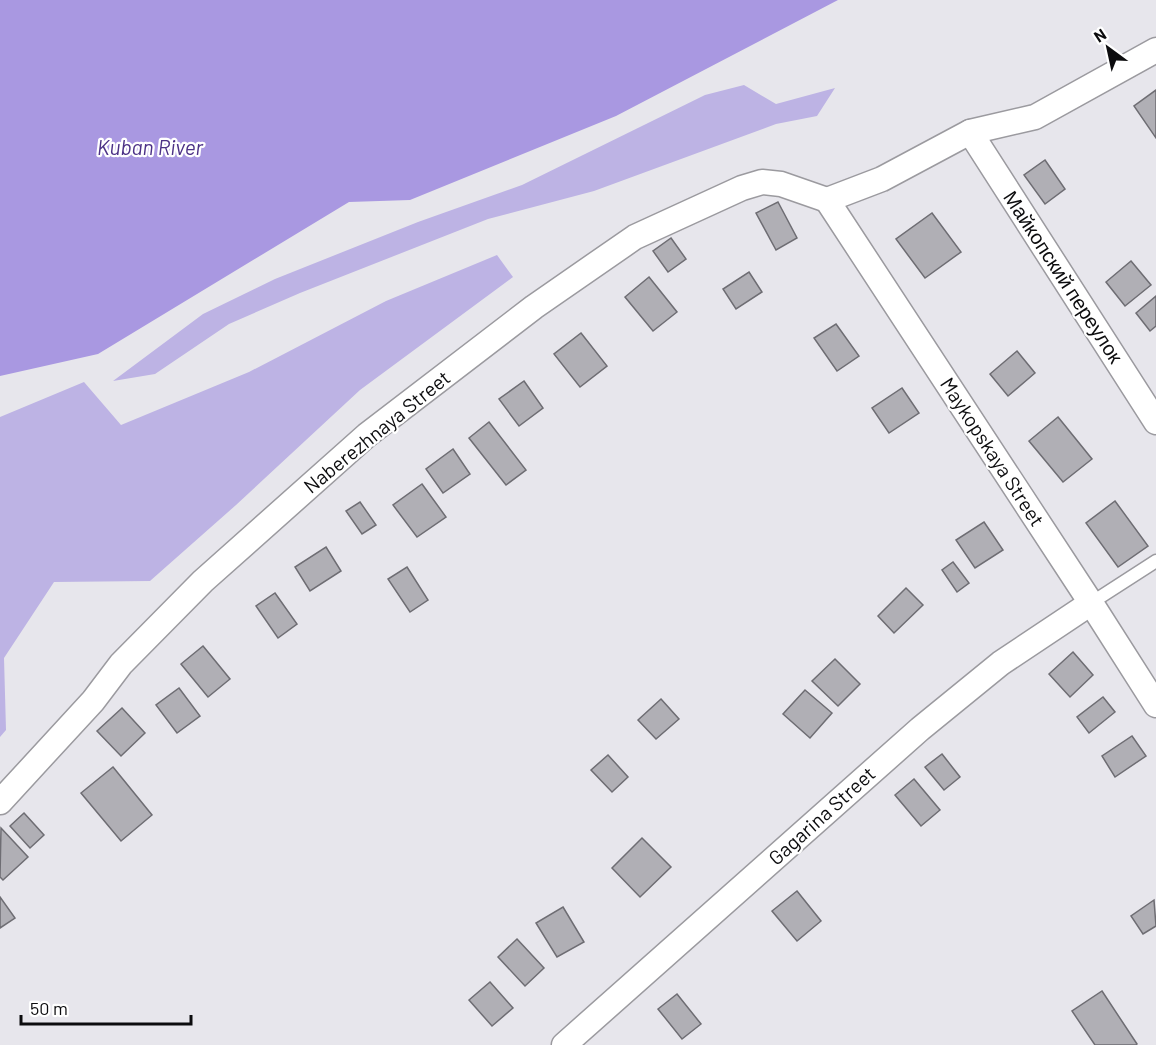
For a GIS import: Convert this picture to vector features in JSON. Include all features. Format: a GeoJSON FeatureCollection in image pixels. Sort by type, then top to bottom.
{"type":"FeatureCollection","features":[{"type":"Feature","properties":{"kind":"street"},"geometry":{"type":"LineString","coordinates":[[827,200],[882,180],[970,132],[1035,117],[1156,50]]}},
{"type":"Feature","properties":{"kind":"street","name":"Майкопский переулок"},"geometry":{"type":"LineString","coordinates":[[970,132],[1156,422]]}},
{"type":"Feature","properties":{"kind":"street","name":"Naberezhnaya Street"},"geometry":{"type":"LineString","coordinates":[[0,802],[93,701],[121,664],[203,581],[368,435],[534,307],[635,237],[742,188],[762,182],[780,184],[827,200]]}},
{"type":"Feature","properties":{"kind":"street","name":"Maykopskaya Street"},"geometry":{"type":"LineString","coordinates":[[827,200],[1156,705]]}},
{"type":"Feature","properties":{"kind":"street","name":"Gagarina Street"},"geometry":{"type":"LineString","coordinates":[[564,1045],[920,729],[1001,663],[1091,603]]}},
{"type":"Feature","properties":{"kind":"lane"},"geometry":{"type":"LineString","coordinates":[[1091,603],[1156,561]]}},
{"type":"Feature","properties":{"kind":"shaded area"},"geometry":{"type":"Polygon","coordinates":[[[744,85],[776,104],[835,88],[817,116],[776,124],[594,191],[488,219],[300,293],[229,324],[155,374],[113,381],[203,314],[275,279],[418,222],[522,185],[705,95],[744,85]]]}},
{"type":"Feature","properties":{"kind":"shaded area"},"geometry":{"type":"Polygon","coordinates":[[[497,255],[513,277],[360,390],[150,581],[54,582],[4,658],[6,730],[0,737],[0,417],[84,382],[121,425],[249,372],[386,301],[497,255]]]}},
{"type":"Feature","properties":{"kind":"water","name":"Kuban River"},"geometry":{"type":"Polygon","coordinates":[[[0,0],[838,0],[616,116],[410,200],[349,202],[98,354],[0,376],[0,0]]]}},
{"type":"Feature","properties":{"kind":"building"},"geometry":{"type":"Polygon","coordinates":[[[1156,90],[1156,138],[1134,106],[1156,90]]]}},
{"type":"Feature","properties":{"kind":"building"},"geometry":{"type":"Polygon","coordinates":[[[1045,160],[1065,189],[1045,204],[1024,175],[1045,160]]]}},
{"type":"Feature","properties":{"kind":"building"},"geometry":{"type":"Polygon","coordinates":[[[778,202],[797,238],[776,250],[756,213],[778,202]]]}},
{"type":"Feature","properties":{"kind":"building"},"geometry":{"type":"Polygon","coordinates":[[[932,213],[961,252],[925,278],[896,239],[932,213]]]}},
{"type":"Feature","properties":{"kind":"building"},"geometry":{"type":"Polygon","coordinates":[[[671,238],[686,259],[668,272],[653,251],[671,238]]]}},
{"type":"Feature","properties":{"kind":"building"},"geometry":{"type":"Polygon","coordinates":[[[1131,261],[1151,285],[1125,306],[1106,282],[1131,261]]]}},
{"type":"Feature","properties":{"kind":"building"},"geometry":{"type":"Polygon","coordinates":[[[749,272],[762,292],[736,309],[723,289],[749,272]]]}},
{"type":"Feature","properties":{"kind":"building"},"geometry":{"type":"Polygon","coordinates":[[[649,277],[677,312],[653,331],[625,297],[649,277]]]}},
{"type":"Feature","properties":{"kind":"building"},"geometry":{"type":"Polygon","coordinates":[[[1156,296],[1156,326],[1150,331],[1136,313],[1156,296]]]}},
{"type":"Feature","properties":{"kind":"building"},"geometry":{"type":"Polygon","coordinates":[[[836,324],[859,356],[837,371],[814,338],[836,324]]]}},
{"type":"Feature","properties":{"kind":"building"},"geometry":{"type":"Polygon","coordinates":[[[581,333],[607,366],[580,387],[554,354],[581,333]]]}},
{"type":"Feature","properties":{"kind":"building"},"geometry":{"type":"Polygon","coordinates":[[[1017,351],[1035,373],[1008,396],[990,374],[1017,351]]]}},
{"type":"Feature","properties":{"kind":"building"},"geometry":{"type":"Polygon","coordinates":[[[524,381],[543,408],[519,426],[499,399],[524,381]]]}},
{"type":"Feature","properties":{"kind":"building"},"geometry":{"type":"Polygon","coordinates":[[[902,388],[919,413],[889,433],[872,408],[902,388]]]}},
{"type":"Feature","properties":{"kind":"building"},"geometry":{"type":"Polygon","coordinates":[[[1058,417],[1092,459],[1063,482],[1029,441],[1058,417]]]}},
{"type":"Feature","properties":{"kind":"building"},"geometry":{"type":"Polygon","coordinates":[[[489,422],[526,470],[506,485],[469,438],[489,422]]]}},
{"type":"Feature","properties":{"kind":"building"},"geometry":{"type":"Polygon","coordinates":[[[453,449],[470,474],[443,493],[426,469],[453,449]]]}},
{"type":"Feature","properties":{"kind":"building"},"geometry":{"type":"Polygon","coordinates":[[[422,484],[446,517],[417,537],[393,505],[422,484]]]}},
{"type":"Feature","properties":{"kind":"building"},"geometry":{"type":"Polygon","coordinates":[[[1115,501],[1148,546],[1118,567],[1086,523],[1115,501]]]}},
{"type":"Feature","properties":{"kind":"building"},"geometry":{"type":"Polygon","coordinates":[[[360,502],[376,525],[362,534],[346,511],[360,502]]]}},
{"type":"Feature","properties":{"kind":"building"},"geometry":{"type":"Polygon","coordinates":[[[984,522],[1003,550],[975,568],[956,540],[984,522]]]}},
{"type":"Feature","properties":{"kind":"building"},"geometry":{"type":"Polygon","coordinates":[[[326,547],[341,571],[310,591],[295,567],[326,547]]]}},
{"type":"Feature","properties":{"kind":"building"},"geometry":{"type":"Polygon","coordinates":[[[953,562],[969,583],[957,592],[942,570],[953,562]]]}},
{"type":"Feature","properties":{"kind":"building"},"geometry":{"type":"Polygon","coordinates":[[[407,567],[428,600],[410,612],[388,579],[407,567]]]}},
{"type":"Feature","properties":{"kind":"building"},"geometry":{"type":"Polygon","coordinates":[[[906,588],[923,605],[894,633],[878,616],[906,588]]]}},
{"type":"Feature","properties":{"kind":"building"},"geometry":{"type":"Polygon","coordinates":[[[275,593],[297,624],[278,638],[256,606],[275,593]]]}},
{"type":"Feature","properties":{"kind":"building"},"geometry":{"type":"Polygon","coordinates":[[[203,646],[230,679],[208,697],[181,664],[203,646]]]}},
{"type":"Feature","properties":{"kind":"building"},"geometry":{"type":"Polygon","coordinates":[[[1073,652],[1093,675],[1070,697],[1049,674],[1073,652]]]}},
{"type":"Feature","properties":{"kind":"building"},"geometry":{"type":"Polygon","coordinates":[[[835,659],[860,684],[838,706],[812,681],[835,659]]]}},
{"type":"Feature","properties":{"kind":"building"},"geometry":{"type":"Polygon","coordinates":[[[179,688],[200,716],[177,733],[156,705],[179,688]]]}},
{"type":"Feature","properties":{"kind":"building"},"geometry":{"type":"Polygon","coordinates":[[[805,690],[832,713],[810,738],[783,714],[805,690]]]}},
{"type":"Feature","properties":{"kind":"building"},"geometry":{"type":"Polygon","coordinates":[[[1103,697],[1115,712],[1089,733],[1077,717],[1103,697]]]}},
{"type":"Feature","properties":{"kind":"building"},"geometry":{"type":"Polygon","coordinates":[[[661,699],[679,719],[656,739],[638,720],[661,699]]]}},
{"type":"Feature","properties":{"kind":"building"},"geometry":{"type":"Polygon","coordinates":[[[122,708],[145,733],[121,756],[97,731],[122,708]]]}},
{"type":"Feature","properties":{"kind":"building"},"geometry":{"type":"Polygon","coordinates":[[[1132,736],[1146,756],[1115,777],[1102,756],[1132,736]]]}},
{"type":"Feature","properties":{"kind":"building"},"geometry":{"type":"Polygon","coordinates":[[[942,754],[960,777],[944,790],[925,767],[942,754]]]}},
{"type":"Feature","properties":{"kind":"building"},"geometry":{"type":"Polygon","coordinates":[[[608,755],[628,777],[612,792],[591,770],[608,755]]]}},
{"type":"Feature","properties":{"kind":"building"},"geometry":{"type":"Polygon","coordinates":[[[113,767],[152,815],[121,841],[81,793],[113,767]]]}},
{"type":"Feature","properties":{"kind":"building"},"geometry":{"type":"Polygon","coordinates":[[[914,779],[940,810],[921,826],[895,795],[914,779]]]}},
{"type":"Feature","properties":{"kind":"building"},"geometry":{"type":"Polygon","coordinates":[[[24,813],[44,835],[30,848],[10,826],[24,813]]]}},
{"type":"Feature","properties":{"kind":"building"},"geometry":{"type":"Polygon","coordinates":[[[1,828],[28,857],[3,880],[0,877],[1,828]]]}},
{"type":"Feature","properties":{"kind":"building"},"geometry":{"type":"Polygon","coordinates":[[[642,838],[671,867],[640,897],[612,868],[642,838]]]}},
{"type":"Feature","properties":{"kind":"building"},"geometry":{"type":"Polygon","coordinates":[[[797,891],[821,921],[797,941],[772,911],[797,891]]]}},
{"type":"Feature","properties":{"kind":"building"},"geometry":{"type":"Polygon","coordinates":[[[0,897],[15,918],[0,928],[0,897]]]}},
{"type":"Feature","properties":{"kind":"building"},"geometry":{"type":"Polygon","coordinates":[[[1154,900],[1156,926],[1143,934],[1131,916],[1154,900]]]}},
{"type":"Feature","properties":{"kind":"building"},"geometry":{"type":"Polygon","coordinates":[[[563,907],[584,942],[557,957],[536,923],[563,907]]]}},
{"type":"Feature","properties":{"kind":"building"},"geometry":{"type":"Polygon","coordinates":[[[517,939],[544,968],[525,986],[498,957],[517,939]]]}},
{"type":"Feature","properties":{"kind":"building"},"geometry":{"type":"Polygon","coordinates":[[[490,982],[513,1008],[492,1026],[469,1000],[490,982]]]}},
{"type":"Feature","properties":{"kind":"building"},"geometry":{"type":"Polygon","coordinates":[[[1102,991],[1136,1045],[1095,1045],[1072,1011],[1102,991]]]}},
{"type":"Feature","properties":{"kind":"building"},"geometry":{"type":"Polygon","coordinates":[[[677,994],[701,1024],[682,1039],[658,1009],[677,994]]]}}]}
